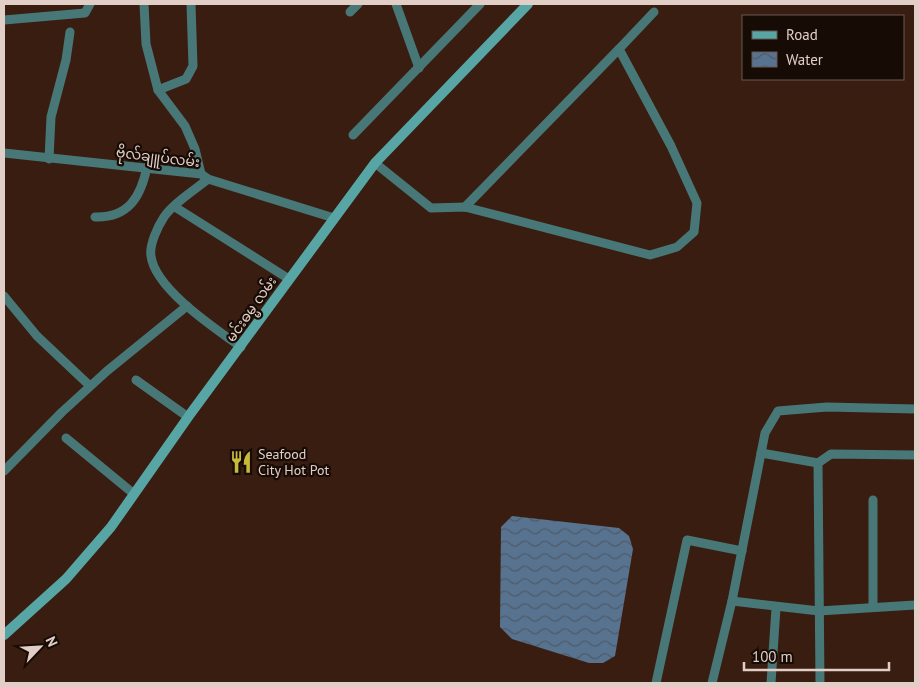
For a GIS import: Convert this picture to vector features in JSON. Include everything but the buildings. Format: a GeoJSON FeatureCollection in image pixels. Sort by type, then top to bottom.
{"type":"FeatureCollection","features":[{"type":"Feature","properties":{"kind":"main road","name":"မင်းဓမ္မ လမ်း"},"geometry":{"type":"LineString","coordinates":[[4,636],[66,579],[111,527],[188,417],[375,163],[528,4]]}},
{"type":"Feature","properties":{"kind":"street"},"geometry":{"type":"LineString","coordinates":[[4,20],[85,13],[90,4]]}},
{"type":"Feature","properties":{"kind":"street"},"geometry":{"type":"LineString","coordinates":[[144,4],[146,44],[158,90],[185,126],[204,176],[164,216],[151,248],[151,256],[154,265],[167,286],[187,306],[241,347]]}},
{"type":"Feature","properties":{"kind":"street"},"geometry":{"type":"LineString","coordinates":[[158,90],[186,79],[193,66],[191,4]]}},
{"type":"Feature","properties":{"kind":"street"},"geometry":{"type":"LineString","coordinates":[[350,12],[358,4]]}},
{"type":"Feature","properties":{"kind":"street"},"geometry":{"type":"LineString","coordinates":[[396,4],[420,68]]}},
{"type":"Feature","properties":{"kind":"street"},"geometry":{"type":"LineString","coordinates":[[353,135],[480,4]]}},
{"type":"Feature","properties":{"kind":"street"},"geometry":{"type":"LineString","coordinates":[[465,207],[654,12]]}},
{"type":"Feature","properties":{"kind":"street"},"geometry":{"type":"LineString","coordinates":[[49,159],[51,117],[66,60],[70,32]]}},
{"type":"Feature","properties":{"kind":"street"},"geometry":{"type":"LineString","coordinates":[[375,163],[431,208],[465,207],[650,255],[677,247],[694,232],[697,203],[671,146],[619,48]]}},
{"type":"Feature","properties":{"kind":"street","name":"ဗိုလ်ချူပ်လမ်း"},"geometry":{"type":"LineString","coordinates":[[4,153],[204,176],[334,218]]}},
{"type":"Feature","properties":{"kind":"street"},"geometry":{"type":"LineString","coordinates":[[95,217],[117,213],[132,204],[140,193],[147,168]]}},
{"type":"Feature","properties":{"kind":"street"},"geometry":{"type":"LineString","coordinates":[[175,207],[289,279]]}},
{"type":"Feature","properties":{"kind":"street"},"geometry":{"type":"LineString","coordinates":[[4,296],[37,336],[90,386]]}},
{"type":"Feature","properties":{"kind":"street"},"geometry":{"type":"LineString","coordinates":[[4,471],[90,386],[187,306]]}},
{"type":"Feature","properties":{"kind":"street"},"geometry":{"type":"LineString","coordinates":[[136,380],[188,417]]}},
{"type":"Feature","properties":{"kind":"street"},"geometry":{"type":"LineString","coordinates":[[712,683],[732,601],[765,433],[778,410],[827,407],[915,409]]}},
{"type":"Feature","properties":{"kind":"street"},"geometry":{"type":"LineString","coordinates":[[66,438],[134,494]]}},
{"type":"Feature","properties":{"kind":"street"},"geometry":{"type":"LineString","coordinates":[[761,453],[818,463],[831,454],[915,455]]}},
{"type":"Feature","properties":{"kind":"street"},"geometry":{"type":"LineString","coordinates":[[818,463],[820,683]]}},
{"type":"Feature","properties":{"kind":"street"},"geometry":{"type":"LineString","coordinates":[[873,500],[873,606]]}},
{"type":"Feature","properties":{"kind":"street"},"geometry":{"type":"LineString","coordinates":[[656,683],[688,540],[742,551]]}},
{"type":"Feature","properties":{"kind":"street"},"geometry":{"type":"LineString","coordinates":[[732,601],[776,608],[819,611],[873,606],[915,605]]}},
{"type":"Feature","properties":{"kind":"street"},"geometry":{"type":"LineString","coordinates":[[771,683],[776,608]]}},
{"type":"Feature","properties":{"kind":"water"},"geometry":{"type":"Polygon","coordinates":[[[512,516],[619,528],[629,536],[633,549],[615,656],[603,663],[589,663],[512,639],[500,627],[501,527],[512,516]]]}},
{"type":"Feature","properties":{"kind":"place","name":"Seafood City Hot Pot"},"geometry":{"type":"Point","coordinates":[241,462]}}]}
